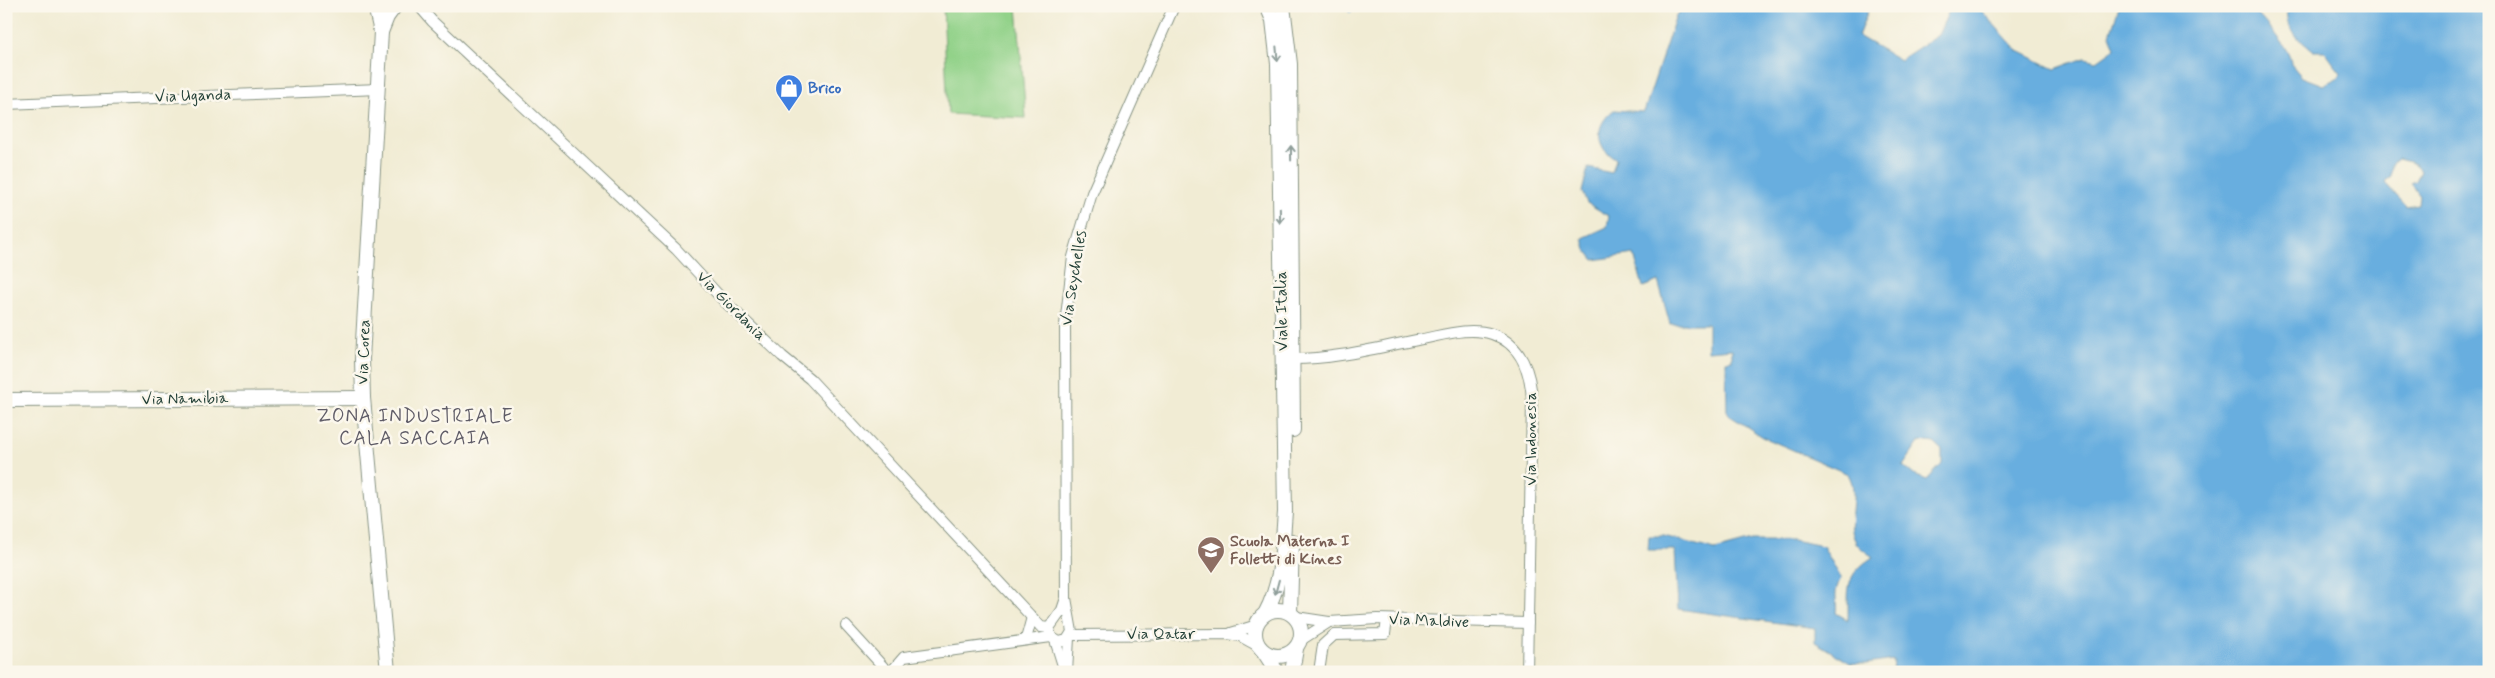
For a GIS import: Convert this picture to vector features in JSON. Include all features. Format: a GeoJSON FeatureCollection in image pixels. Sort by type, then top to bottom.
{"type":"FeatureCollection","features":[{"type":"Feature","properties":{"kind":"main road"},"geometry":{"type":"LineString","coordinates":[[376,6],[381,32]]}},
{"type":"Feature","properties":{"kind":"main road"},"geometry":{"type":"LineString","coordinates":[[381,32],[387,17],[395,6]]}},
{"type":"Feature","properties":{"kind":"main road","name":"Viale Italia"},"geometry":{"type":"LineString","coordinates":[[1261,619],[1276,590],[1281,569],[1285,512],[1278,64],[1272,20],[1267,6]]}},
{"type":"Feature","properties":{"kind":"main road","name":"Viale Italia"},"geometry":{"type":"LineString","coordinates":[[1283,6],[1290,64],[1293,615]]}},
{"type":"Feature","properties":{"kind":"main road","name":"Via Corea"},"geometry":{"type":"LineString","coordinates":[[381,32],[362,359],[363,398],[388,672]]}},
{"type":"Feature","properties":{"kind":"main road","name":"Via Namibia"},"geometry":{"type":"LineString","coordinates":[[6,400],[363,398]]}},
{"type":"Feature","properties":{"kind":"main road"},"geometry":{"type":"LineString","coordinates":[[1276,672],[1255,636],[1261,619],[1276,610],[1293,615],[1301,626],[1292,672]]}},
{"type":"Feature","properties":{"kind":"main road"},"geometry":{"type":"LineString","coordinates":[[1262,649],[1280,656],[1298,644]]}},
{"type":"Feature","properties":{"kind":"street","name":"Via Giordania"},"geometry":{"type":"LineString","coordinates":[[419,6],[438,27],[676,249],[724,301],[774,350],[810,379],[1041,627],[1053,629],[1064,619],[1071,631]]}},
{"type":"Feature","properties":{"kind":"street","name":"Via Seychelles"},"geometry":{"type":"LineString","coordinates":[[1066,672],[1071,631],[1066,598],[1065,325],[1073,257],[1092,193],[1174,6]]}},
{"type":"Feature","properties":{"kind":"street","name":"Via Uganda"},"geometry":{"type":"LineString","coordinates":[[6,104],[379,89]]}},
{"type":"Feature","properties":{"kind":"street","name":"Via Indonesia"},"geometry":{"type":"LineString","coordinates":[[1293,359],[1332,357],[1476,331],[1500,338],[1520,356],[1528,370],[1532,401],[1528,672]]}},
{"type":"Feature","properties":{"kind":"street","name":"Via Seychelles"},"geometry":{"type":"LineString","coordinates":[[1066,598],[1053,629],[1066,672]]}},
{"type":"Feature","properties":{"kind":"street","name":"Via Maldive"},"geometry":{"type":"LineString","coordinates":[[1293,615],[1329,622],[1387,620],[1528,623]]}},
{"type":"Feature","properties":{"kind":"street"},"geometry":{"type":"LineString","coordinates":[[1026,639],[1032,617]]}},
{"type":"Feature","properties":{"kind":"street"},"geometry":{"type":"LineString","coordinates":[[1228,634],[1261,619]]}},
{"type":"Feature","properties":{"kind":"street"},"geometry":{"type":"LineString","coordinates":[[1319,672],[1323,645],[1334,635],[1385,634],[1387,620]]}},
{"type":"Feature","properties":{"kind":"street"},"geometry":{"type":"LineString","coordinates":[[1298,644],[1329,622]]}},
{"type":"Feature","properties":{"kind":"street"},"geometry":{"type":"LineString","coordinates":[[846,626],[890,672],[896,663],[904,657],[1026,639],[1053,629],[1062,642],[1071,631]]}},
{"type":"Feature","properties":{"kind":"street","name":"Via Qatar"},"geometry":{"type":"LineString","coordinates":[[1071,631],[1083,637],[1094,635],[1228,634]]}},
{"type":"Feature","properties":{"kind":"street"},"geometry":{"type":"LineString","coordinates":[[1228,634],[1240,636],[1262,649]]}},
{"type":"Feature","properties":{"kind":"green space"},"geometry":{"type":"Polygon","coordinates":[[[943,6],[1017,6],[1026,118],[948,114],[943,6]]]}},
{"type":"Feature","properties":{"kind":"water"},"geometry":{"type":"Polygon","coordinates":[[[1686,6],[1870,6],[1858,36],[1900,60],[1938,35],[1949,11],[1978,7],[2018,51],[2055,69],[2085,58],[2097,61],[2115,48],[2110,35],[2119,6],[2250,6],[2281,42],[2290,57],[2291,64],[2302,77],[2323,85],[2339,77],[2341,73],[2324,51],[2313,51],[2293,32],[2287,20],[2288,6],[2489,6],[2489,672],[1893,672],[1894,660],[1866,664],[1850,663],[1815,642],[1815,628],[1678,609],[1675,550],[1648,550],[1649,536],[1664,536],[1715,550],[1752,540],[1793,540],[1823,546],[1841,578],[1836,592],[1836,613],[1848,620],[1848,591],[1852,577],[1863,564],[1873,557],[1859,546],[1853,534],[1853,491],[1852,482],[1848,474],[1763,437],[1727,414],[1726,361],[1732,360],[1732,349],[1708,351],[1708,324],[1670,324],[1658,281],[1643,287],[1634,254],[1594,260],[1586,250],[1583,238],[1607,227],[1609,216],[1587,203],[1582,192],[1588,168],[1612,173],[1616,159],[1605,150],[1601,143],[1601,127],[1614,110],[1644,112],[1676,15],[1686,6]],[[2397,159],[2391,164],[2390,177],[2385,183],[2406,206],[2419,204],[2420,196],[2411,183],[2416,181],[2421,170],[2413,163],[2397,159]],[[1920,441],[1903,466],[1914,475],[1927,480],[1942,464],[1942,450],[1934,443],[1920,441]]]}},
{"type":"Feature","properties":{"kind":"waterway"},"geometry":{"type":"LineString","coordinates":[[1350,6],[1350,11]]}},
{"type":"Feature","properties":{"kind":"place","name":"Brico"},"geometry":{"type":"Point","coordinates":[789,112]}},
{"type":"Feature","properties":{"kind":"place","name":"Scuola Materna I Folletti di Kines"},"geometry":{"type":"Point","coordinates":[1211,574]}},
{"type":"Feature","properties":{"kind":"district","name":"ZONA INDUSTRIALE CALA SACCAIA"},"geometry":{"type":"Point","coordinates":[415,427]}}]}
